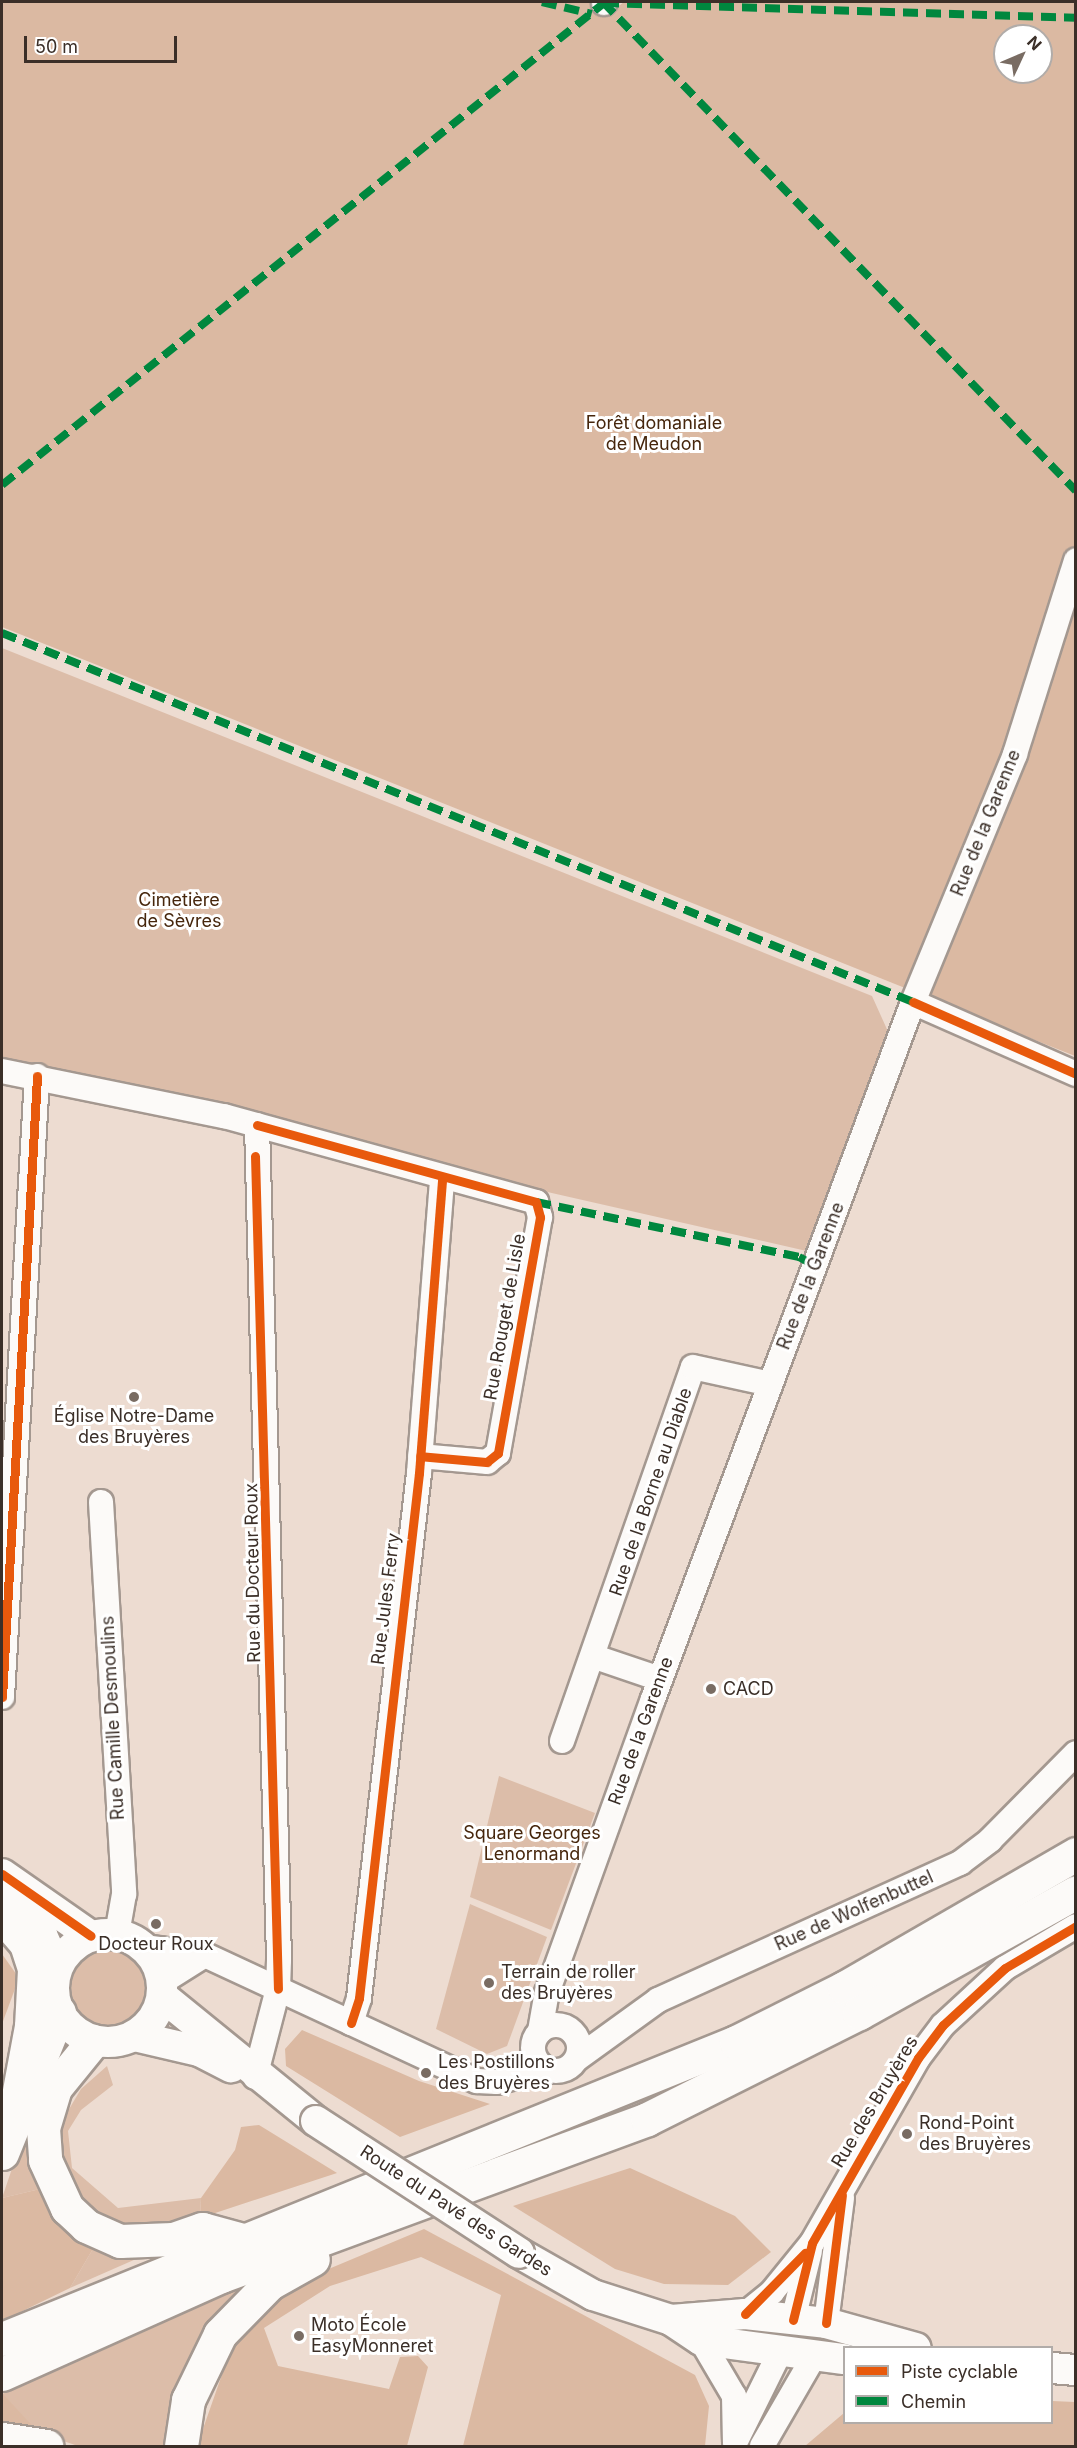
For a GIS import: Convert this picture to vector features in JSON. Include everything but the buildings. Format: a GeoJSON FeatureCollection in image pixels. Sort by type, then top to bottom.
{"type":"FeatureCollection","features":[{"type":"Feature","properties":{"kind":"highway"},"geometry":{"type":"LineString","coordinates":[[2,2339],[240,2239],[736,2042],[844,1988],[1076,1854]]}},
{"type":"Feature","properties":{"kind":"highway"},"geometry":{"type":"LineString","coordinates":[[2,2374],[211,2280],[657,2114],[890,1997],[1076,1892]]}},
{"type":"Feature","properties":{"kind":"highway"},"geometry":{"type":"LineString","coordinates":[[2,1916],[26,1944],[34,1969],[31,2026],[16,2107],[2,2153]]}},
{"type":"Feature","properties":{"kind":"highway"},"geometry":{"type":"LineString","coordinates":[[16,2107],[41,2062],[58,2012]]}},
{"type":"Feature","properties":{"kind":"highway"},"geometry":{"type":"LineString","coordinates":[[93,2041],[55,2088],[43,2128],[48,2169],[67,2208],[86,2226],[120,2241],[173,2240],[202,2229],[240,2239]]}},
{"type":"Feature","properties":{"kind":"highway"},"geometry":{"type":"LineString","coordinates":[[181,2446],[195,2382],[238,2312],[270,2283],[326,2252],[385,2231],[408,2208]]}},
{"type":"Feature","properties":{"kind":"highway"},"geometry":{"type":"LineString","coordinates":[[2,2439],[46,2446]]}},
{"type":"Feature","properties":{"kind":"main road"},"geometry":{"type":"LineString","coordinates":[[2,1874],[104,1935],[144,1947],[162,1989],[157,2012],[134,2036],[93,2041],[67,2024],[58,2012],[57,1968],[42,1935],[2,1883]]}},
{"type":"Feature","properties":{"kind":"main road"},"geometry":{"type":"LineString","coordinates":[[57,1968],[65,1954],[104,1935]]}},
{"type":"Feature","properties":{"kind":"main road","name":"Route du Pavé des Gardes"},"geometry":{"type":"LineString","coordinates":[[162,1989],[255,2076],[316,2121],[519,2253],[593,2295],[671,2320],[701,2340],[813,2358],[843,2359]]}},
{"type":"Feature","properties":{"kind":"main road","name":"Route du Pavé des Gardes"},"geometry":{"type":"LineString","coordinates":[[134,2036],[199,2051],[255,2076]]}},
{"type":"Feature","properties":{"kind":"main road","name":"Route du Pavé des Gardes"},"geometry":{"type":"LineString","coordinates":[[671,2320],[745,2314],[826,2324],[908,2346]]}},
{"type":"Feature","properties":{"kind":"main road"},"geometry":{"type":"LineString","coordinates":[[780,2352],[793,2320]]}},
{"type":"Feature","properties":{"kind":"main road"},"geometry":{"type":"LineString","coordinates":[[813,2358],[826,2324]]}},
{"type":"Feature","properties":{"kind":"main road"},"geometry":{"type":"LineString","coordinates":[[1053,2367],[1076,2370]]}},
{"type":"Feature","properties":{"kind":"street","name":"Rue de la Garenne"},"geometry":{"type":"LineString","coordinates":[[540,2051],[547,1992],[660,1679],[913,1002],[1014,754],[1076,560]]}},
{"type":"Feature","properties":{"kind":"street"},"geometry":{"type":"LineString","coordinates":[[913,1002],[1076,1074]]}},
{"type":"Feature","properties":{"kind":"street","name":"Rue Rouget de Lisle"},"geometry":{"type":"LineString","coordinates":[[2,1071],[37,1076],[256,1125],[536,1202],[540,1217],[498,1453],[487,1462],[420,1456]]}},
{"type":"Feature","properties":{"kind":"street"},"geometry":{"type":"LineString","coordinates":[[2,1697],[37,1076]]}},
{"type":"Feature","properties":{"kind":"street","name":"Rue du Docteur Roux"},"geometry":{"type":"LineString","coordinates":[[255,2076],[278,1989],[256,1125]]}},
{"type":"Feature","properties":{"kind":"street","name":"Rue Jules Ferry"},"geometry":{"type":"LineString","coordinates":[[351,2023],[359,1998],[420,1456],[442,1178]]}},
{"type":"Feature","properties":{"kind":"street","name":"Rue de la Borne au Diable"},"geometry":{"type":"LineString","coordinates":[[562,1741],[595,1657],[693,1368],[770,1384]]}},
{"type":"Feature","properties":{"kind":"street","name":"Rue Camille Desmoulins"},"geometry":{"type":"LineString","coordinates":[[100,1502],[124,1894],[104,1935]]}},
{"type":"Feature","properties":{"kind":"street"},"geometry":{"type":"LineString","coordinates":[[595,1657],[660,1679]]}},
{"type":"Feature","properties":{"kind":"street","name":"Rue de Wolfenbuttel"},"geometry":{"type":"LineString","coordinates":[[578,2058],[606,2033],[658,2000],[960,1863],[990,1840],[1076,1753]]}},
{"type":"Feature","properties":{"kind":"street","name":"Rue des Bruyères"},"geometry":{"type":"LineString","coordinates":[[745,2314],[777,2287],[812,2243],[918,2058],[943,2025],[1005,1968],[1076,1926]]}},
{"type":"Feature","properties":{"kind":"street"},"geometry":{"type":"LineString","coordinates":[[144,1947],[205,1955],[468,2078],[514,2079],[540,2051],[552,2025],[606,2033]]}},
{"type":"Feature","properties":{"kind":"street"},"geometry":{"type":"LineString","coordinates":[[162,1989],[205,1955]]}},
{"type":"Feature","properties":{"kind":"street"},"geometry":{"type":"LineString","coordinates":[[540,2051],[561,2071],[578,2058],[579,2043],[547,1992]]}},
{"type":"Feature","properties":{"kind":"street","name":"Rue des Bruyères"},"geometry":{"type":"LineString","coordinates":[[826,2324],[843,2186]]}},
{"type":"Feature","properties":{"kind":"street","name":"Rue des Bruyères"},"geometry":{"type":"LineString","coordinates":[[793,2320],[812,2243]]}},
{"type":"Feature","properties":{"kind":"street"},"geometry":{"type":"LineString","coordinates":[[701,2340],[734,2396],[734,2445]]}},
{"type":"Feature","properties":{"kind":"street"},"geometry":{"type":"LineString","coordinates":[[734,2445],[780,2352]]}},
{"type":"Feature","properties":{"kind":"street"},"geometry":{"type":"LineString","coordinates":[[762,2446],[813,2358]]}},
{"type":"Feature","properties":{"kind":"green space","name":"Forêt domaniale de Meudon"},"geometry":{"type":"Polygon","coordinates":[[[2,2],[589,2],[604,17],[624,2],[1075,2],[1075,1056],[2,627],[2,2]]]}},
{"type":"Feature","properties":{"kind":"green space","name":"Cimetière de Sèvres"},"geometry":{"type":"Polygon","coordinates":[[[2,648],[872,996],[890,1036],[811,1252],[543,1191],[177,1093],[2,1060],[2,648]]]}},
{"type":"Feature","properties":{"kind":"green space","name":"Square Georges Lenormand"},"geometry":{"type":"Polygon","coordinates":[[[499,1776],[595,1813],[551,1930],[470,1897],[499,1776]]]}},
{"type":"Feature","properties":{"kind":"green space","name":"Terrain de roller des Bruyères"},"geometry":{"type":"Polygon","coordinates":[[[470,1904],[547,1937],[507,2046],[487,2054],[436,2029],[470,1904]]]}},
{"type":"Feature","properties":{"kind":"green space"},"geometry":{"type":"Polygon","coordinates":[[[107,1946],[131,1953],[143,1965],[150,1989],[143,2013],[131,2025],[107,2032],[83,2025],[71,2013],[64,1989],[71,1965],[83,1953],[107,1946]]]}},
{"type":"Feature","properties":{"kind":"green space"},"geometry":{"type":"Polygon","coordinates":[[[2,1954],[19,1978],[2,2024],[2,1954]]]}},
{"type":"Feature","properties":{"kind":"green space"},"geometry":{"type":"Polygon","coordinates":[[[302,2030],[419,2081],[490,2104],[400,2137],[286,2066],[285,2049],[302,2030]]]}},
{"type":"Feature","properties":{"kind":"green space"},"geometry":{"type":"Polygon","coordinates":[[[107,2066],[113,2085],[81,2110],[68,2131],[72,2168],[118,2208],[201,2198],[200,2218],[127,2229],[98,2216],[72,2189],[59,2151],[62,2121],[81,2089],[107,2066]]]}},
{"type":"Feature","properties":{"kind":"green space"},"geometry":{"type":"Polygon","coordinates":[[[32,2110],[32,2154],[40,2189],[2,2198],[32,2110]]]}},
{"type":"Feature","properties":{"kind":"green space"},"geometry":{"type":"Polygon","coordinates":[[[259,2125],[337,2173],[200,2218],[201,2198],[235,2150],[241,2127],[259,2125]]]}},
{"type":"Feature","properties":{"kind":"green space"},"geometry":{"type":"Polygon","coordinates":[[[630,2168],[735,2216],[771,2252],[728,2285],[664,2284],[615,2269],[513,2206],[630,2168]]]}},
{"type":"Feature","properties":{"kind":"green space"},"geometry":{"type":"Polygon","coordinates":[[[40,2189],[52,2210],[94,2247],[70,2288],[2,2321],[2,2198],[40,2189]]]}},
{"type":"Feature","properties":{"kind":"green space"},"geometry":{"type":"Polygon","coordinates":[[[424,2229],[695,2375],[709,2406],[705,2446],[463,2446],[501,2295],[421,2257],[330,2286],[264,2328],[278,2366],[389,2389],[400,2357],[418,2356],[428,2367],[407,2446],[197,2446],[233,2343],[260,2314],[300,2281],[424,2229]]]}},
{"type":"Feature","properties":{"kind":"green space"},"geometry":{"type":"Polygon","coordinates":[[[94,2247],[152,2252],[70,2288],[94,2247]]]}},
{"type":"Feature","properties":{"kind":"green space"},"geometry":{"type":"Polygon","coordinates":[[[260,2274],[171,2446],[78,2446],[37,2432],[2,2394],[260,2274]]]}},
{"type":"Feature","properties":{"kind":"green space"},"geometry":{"type":"Polygon","coordinates":[[[2,2393],[51,2446],[2,2446],[2,2393]]]}},
{"type":"Feature","properties":{"kind":"green space"},"geometry":{"type":"Polygon","coordinates":[[[1053,2401],[1075,2402],[1075,2446],[805,2446],[843,2414],[843,2424],[1053,2424],[1053,2401]]]}},
{"type":"Feature","properties":{"kind":"marked path"},"geometry":{"type":"LineString","coordinates":[[542,2],[592,14]]}},
{"type":"Feature","properties":{"kind":"marked path"},"geometry":{"type":"LineString","coordinates":[[603,2],[1076,491]]}},
{"type":"Feature","properties":{"kind":"marked path"},"geometry":{"type":"LineString","coordinates":[[604,3],[1076,18]]}},
{"type":"Feature","properties":{"kind":"marked path"},"geometry":{"type":"LineString","coordinates":[[2,485],[604,3]]}},
{"type":"Feature","properties":{"kind":"marked path"},"geometry":{"type":"LineString","coordinates":[[2,633],[913,1002]]}},
{"type":"Feature","properties":{"kind":"marked path"},"geometry":{"type":"LineString","coordinates":[[536,1202],[799,1257],[816,1266]]}},
{"type":"Feature","properties":{"kind":"cycle path"},"geometry":{"type":"LineString","coordinates":[[913,1002],[1076,1074]]}},
{"type":"Feature","properties":{"kind":"cycle path"},"geometry":{"type":"LineString","coordinates":[[2,1697],[37,1076]]}},
{"type":"Feature","properties":{"kind":"cycle path"},"geometry":{"type":"LineString","coordinates":[[257,1125],[536,1202],[540,1217],[498,1453],[487,1462],[420,1456]]}},
{"type":"Feature","properties":{"kind":"cycle path"},"geometry":{"type":"LineString","coordinates":[[255,1156],[278,1989]]}},
{"type":"Feature","properties":{"kind":"cycle path"},"geometry":{"type":"LineString","coordinates":[[351,2023],[359,1998],[419,1473],[442,1178]]}},
{"type":"Feature","properties":{"kind":"cycle path"},"geometry":{"type":"LineString","coordinates":[[2,1874],[91,1936]]}},
{"type":"Feature","properties":{"kind":"cycle path"},"geometry":{"type":"LineString","coordinates":[[793,2320],[812,2243],[918,2058],[943,2025],[1005,1968],[1076,1926]]}},
{"type":"Feature","properties":{"kind":"cycle path"},"geometry":{"type":"LineString","coordinates":[[826,2323],[842,2195]]}},
{"type":"Feature","properties":{"kind":"cycle path"},"geometry":{"type":"LineString","coordinates":[[745,2314],[805,2253]]}},
{"type":"Feature","properties":{"kind":"place","name":"Église Notre-Dame des Bruyères"},"geometry":{"type":"Point","coordinates":[134,1397]}},
{"type":"Feature","properties":{"kind":"place","name":"CACD"},"geometry":{"type":"Point","coordinates":[711,1689]}},
{"type":"Feature","properties":{"kind":"place","name":"Docteur Roux"},"geometry":{"type":"Point","coordinates":[156,1924]}},
{"type":"Feature","properties":{"kind":"place","name":"Terrain de roller des Bruyères"},"geometry":{"type":"Point","coordinates":[489,1983]}},
{"type":"Feature","properties":{"kind":"place","name":"Les Postillons des Bruyères"},"geometry":{"type":"Point","coordinates":[426,2073]}},
{"type":"Feature","properties":{"kind":"place","name":"Rond-Point des Bruyères"},"geometry":{"type":"Point","coordinates":[907,2134]}},
{"type":"Feature","properties":{"kind":"place","name":"Moto École EasyMonneret"},"geometry":{"type":"Point","coordinates":[299,2336]}}]}
